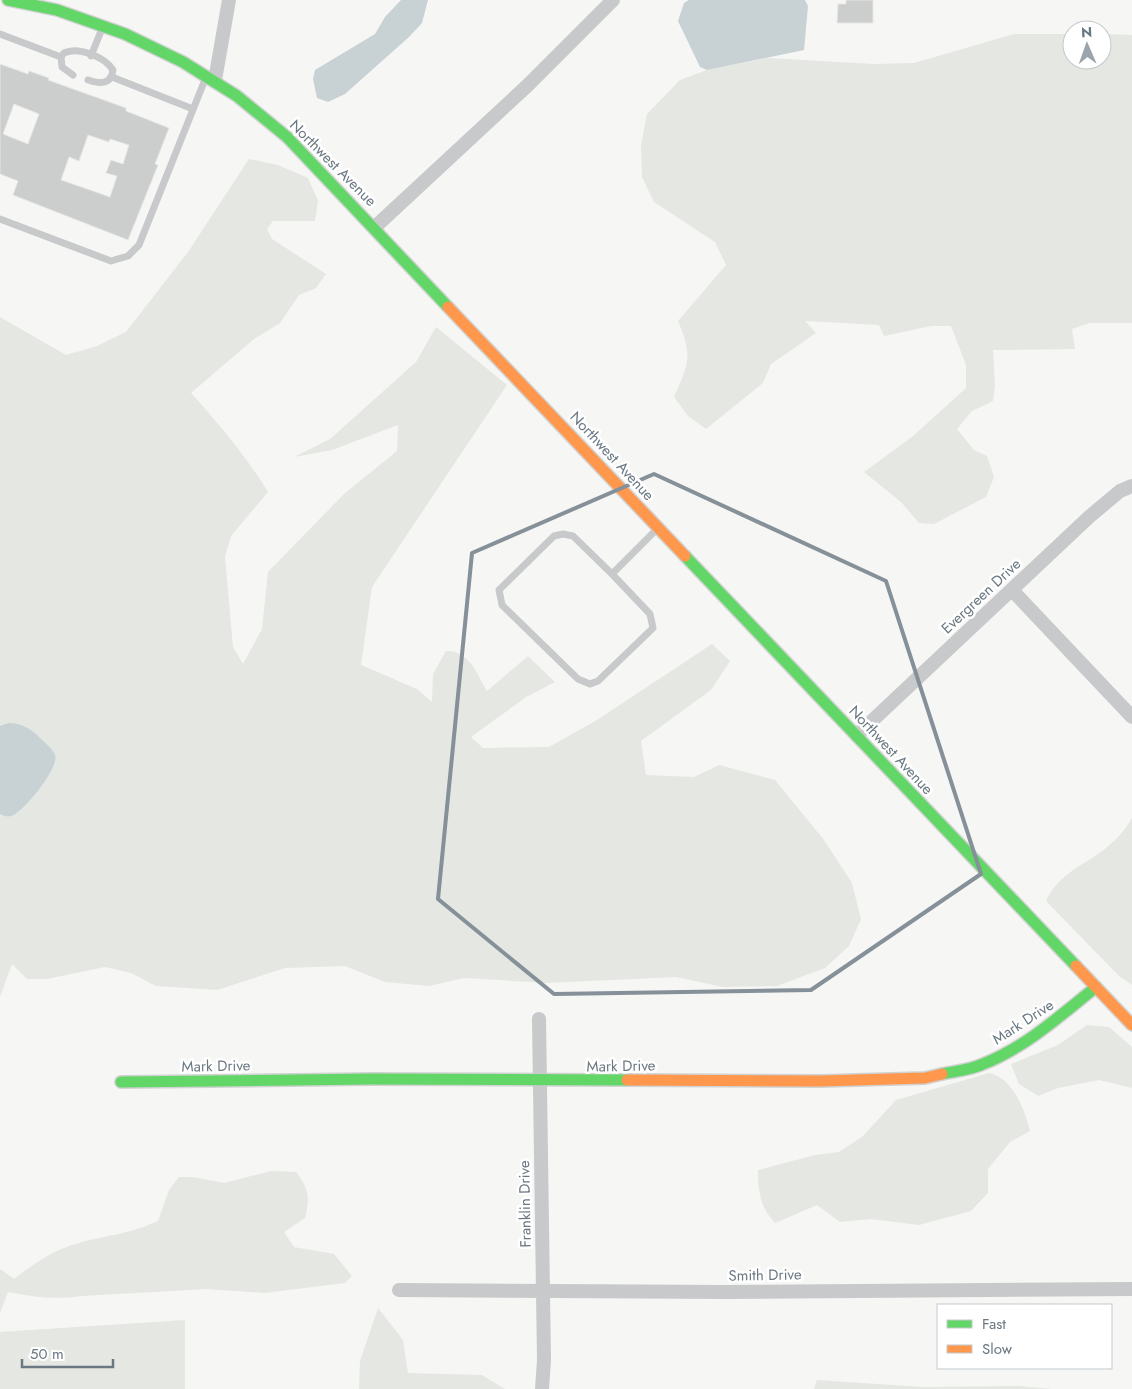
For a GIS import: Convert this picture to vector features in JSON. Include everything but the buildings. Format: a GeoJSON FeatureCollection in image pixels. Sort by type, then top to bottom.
{"type":"FeatureCollection","features":[{"type":"Feature","properties":{"kind":"street","name":"Northwest Avenue"},"geometry":{"type":"LineString","coordinates":[[8,0],[62,11],[103,24],[148,43],[211,78],[264,116],[375,227],[1132,1025]]}},
{"type":"Feature","properties":{"kind":"street"},"geometry":{"type":"LineString","coordinates":[[211,78],[229,0]]}},
{"type":"Feature","properties":{"kind":"street"},"geometry":{"type":"LineString","coordinates":[[375,227],[528,85],[613,0]]}},
{"type":"Feature","properties":{"kind":"street","name":"Evergreen Drive"},"geometry":{"type":"LineString","coordinates":[[857,735],[1089,516],[1120,491],[1132,486]]}},
{"type":"Feature","properties":{"kind":"street"},"geometry":{"type":"LineString","coordinates":[[1012,590],[1132,717]]}},
{"type":"Feature","properties":{"kind":"street","name":"Mark Drive"},"geometry":{"type":"LineString","coordinates":[[121,1082],[371,1079],[540,1082],[821,1081],[925,1078],[982,1065],[1000,1056],[1034,1036],[1096,988]]}},
{"type":"Feature","properties":{"kind":"street","name":"Franklin Drive"},"geometry":{"type":"LineString","coordinates":[[539,1019],[544,1360],[542,1389]]}},
{"type":"Feature","properties":{"kind":"street","name":"Smith Drive"},"geometry":{"type":"LineString","coordinates":[[398,1290],[726,1292],[1132,1290]]}},
{"type":"Feature","properties":{"kind":"lane"},"geometry":{"type":"LineString","coordinates":[[91,56],[103,24]]}},
{"type":"Feature","properties":{"kind":"lane"},"geometry":{"type":"LineString","coordinates":[[0,34],[61,57]]}},
{"type":"Feature","properties":{"kind":"lane"},"geometry":{"type":"LineString","coordinates":[[61,57],[69,50],[91,56],[109,64],[113,70],[112,77]]}},
{"type":"Feature","properties":{"kind":"lane"},"geometry":{"type":"LineString","coordinates":[[61,57],[62,67],[74,74]]}},
{"type":"Feature","properties":{"kind":"lane"},"geometry":{"type":"LineString","coordinates":[[112,77],[193,109]]}},
{"type":"Feature","properties":{"kind":"lane"},"geometry":{"type":"LineString","coordinates":[[88,80],[102,83],[112,77]]}},
{"type":"Feature","properties":{"kind":"lane"},"geometry":{"type":"LineString","coordinates":[[0,220],[112,260],[128,256],[139,245],[193,109],[211,78]]}},
{"type":"Feature","properties":{"kind":"lane"},"geometry":{"type":"LineString","coordinates":[[612,574],[659,527]]}},
{"type":"Feature","properties":{"kind":"lane"},"geometry":{"type":"LineString","coordinates":[[563,534],[573,536],[612,574],[650,614],[653,628],[598,681],[590,684],[578,679],[502,606],[499,597],[499,590],[554,536],[563,534]]}},
{"type":"Feature","properties":{"kind":"highlighted area"},"geometry":{"type":"Polygon","coordinates":[[[654,474],[886,581],[981,874],[811,990],[554,994],[438,899],[472,553],[654,474]]]}},
{"type":"Feature","properties":{"kind":"shaded area"},"geometry":{"type":"Polygon","coordinates":[[[401,0],[428,0],[422,23],[345,94],[328,102],[317,98],[313,79],[315,70],[375,34],[385,17],[401,0]]]}},
{"type":"Feature","properties":{"kind":"shaded area"},"geometry":{"type":"Polygon","coordinates":[[[689,0],[805,0],[808,6],[804,50],[707,70],[700,67],[678,21],[684,3],[689,0]]]}},
{"type":"Feature","properties":{"kind":"shaded area"},"geometry":{"type":"Polygon","coordinates":[[[1014,34],[1062,34],[1062,70],[1112,70],[1112,34],[1132,35],[1132,323],[1090,323],[1072,329],[1075,349],[993,350],[995,386],[993,401],[972,411],[957,429],[974,450],[987,456],[994,477],[986,497],[934,524],[919,523],[901,502],[864,472],[912,437],[966,388],[966,365],[951,326],[931,326],[884,336],[879,325],[805,321],[816,333],[771,364],[763,383],[706,429],[688,416],[674,397],[683,376],[687,359],[686,343],[678,321],[726,265],[715,242],[654,202],[642,177],[641,145],[647,114],[680,80],[707,70],[768,58],[874,64],[914,63],[1014,34]]]}},
{"type":"Feature","properties":{"kind":"shaded area"},"geometry":{"type":"Polygon","coordinates":[[[249,159],[278,165],[308,178],[318,201],[315,221],[273,221],[267,229],[272,239],[326,274],[316,288],[299,295],[280,323],[254,339],[191,393],[232,441],[268,492],[231,536],[225,557],[233,647],[243,664],[262,629],[268,572],[344,494],[397,451],[398,425],[332,450],[294,457],[330,439],[416,362],[436,327],[507,385],[372,587],[361,665],[417,689],[432,702],[433,674],[446,651],[461,654],[476,671],[487,691],[528,656],[555,682],[526,697],[471,737],[483,748],[549,747],[597,720],[712,644],[730,661],[711,690],[641,741],[646,775],[694,777],[719,765],[775,780],[824,840],[852,883],[861,919],[849,946],[825,968],[777,986],[723,987],[676,977],[546,983],[464,978],[429,986],[385,982],[345,966],[285,968],[217,990],[156,986],[131,973],[105,967],[47,979],[27,979],[12,964],[0,997],[0,317],[66,355],[97,346],[126,332],[188,252],[249,159]]]}},
{"type":"Feature","properties":{"kind":"shaded area"},"geometry":{"type":"Polygon","coordinates":[[[9,723],[22,725],[36,734],[52,750],[55,755],[55,761],[46,779],[32,799],[17,813],[11,816],[4,816],[0,814],[0,726],[9,723]]]}},
{"type":"Feature","properties":{"kind":"shaded area"},"geometry":{"type":"Polygon","coordinates":[[[1132,818],[1132,985],[1119,976],[1046,901],[1058,883],[1110,845],[1132,818]]]}},
{"type":"Feature","properties":{"kind":"shaded area"},"geometry":{"type":"Polygon","coordinates":[[[1087,1025],[1109,1027],[1132,1047],[1132,1088],[1099,1080],[1058,1088],[1038,1096],[1019,1084],[1011,1064],[1058,1045],[1087,1025]]]}},
{"type":"Feature","properties":{"kind":"shaded area"},"geometry":{"type":"Polygon","coordinates":[[[989,1073],[1005,1081],[1017,1096],[1030,1131],[1010,1142],[988,1169],[988,1193],[971,1211],[919,1225],[870,1219],[840,1222],[817,1205],[775,1223],[766,1211],[759,1192],[758,1170],[815,1155],[839,1152],[863,1136],[896,1100],[989,1073]]]}},
{"type":"Feature","properties":{"kind":"shaded area"},"geometry":{"type":"Polygon","coordinates":[[[271,1171],[296,1172],[306,1189],[308,1205],[305,1218],[284,1232],[294,1247],[334,1254],[352,1276],[345,1283],[264,1293],[207,1289],[54,1298],[8,1292],[0,1313],[0,1269],[14,1279],[61,1249],[128,1232],[158,1221],[169,1190],[179,1177],[193,1177],[224,1183],[271,1171]]]}},
{"type":"Feature","properties":{"kind":"shaded area"},"geometry":{"type":"Polygon","coordinates":[[[378,1308],[403,1340],[408,1373],[482,1375],[505,1389],[359,1389],[360,1361],[378,1308]]]}},
{"type":"Feature","properties":{"kind":"shaded area"},"geometry":{"type":"Polygon","coordinates":[[[185,1320],[185,1389],[0,1389],[0,1332],[185,1320]]]}},
{"type":"Feature","properties":{"kind":"shaded area"},"geometry":{"type":"Polygon","coordinates":[[[817,1380],[923,1387],[1018,1386],[1053,1389],[814,1389],[817,1380]]]}},
{"type":"Feature","properties":{"kind":"traffic: fast"},"geometry":{"type":"LineString","coordinates":[[8,0],[57,10],[125,34],[183,62],[237,96],[287,137],[448,307]]}},
{"type":"Feature","properties":{"kind":"traffic: fast"},"geometry":{"type":"LineString","coordinates":[[685,556],[1076,966]]}},
{"type":"Feature","properties":{"kind":"traffic: fast"},"geometry":{"type":"LineString","coordinates":[[942,1074],[978,1066],[1014,1049],[1042,1030],[1096,987]]}},
{"type":"Feature","properties":{"kind":"traffic: fast"},"geometry":{"type":"LineString","coordinates":[[121,1082],[371,1079],[627,1080]]}},
{"type":"Feature","properties":{"kind":"traffic: slow"},"geometry":{"type":"LineString","coordinates":[[448,307],[685,556]]}},
{"type":"Feature","properties":{"kind":"traffic: slow"},"geometry":{"type":"LineString","coordinates":[[1076,966],[1132,1025]]}},
{"type":"Feature","properties":{"kind":"traffic: slow"},"geometry":{"type":"LineString","coordinates":[[627,1080],[821,1081],[925,1078],[942,1074]]}}]}
